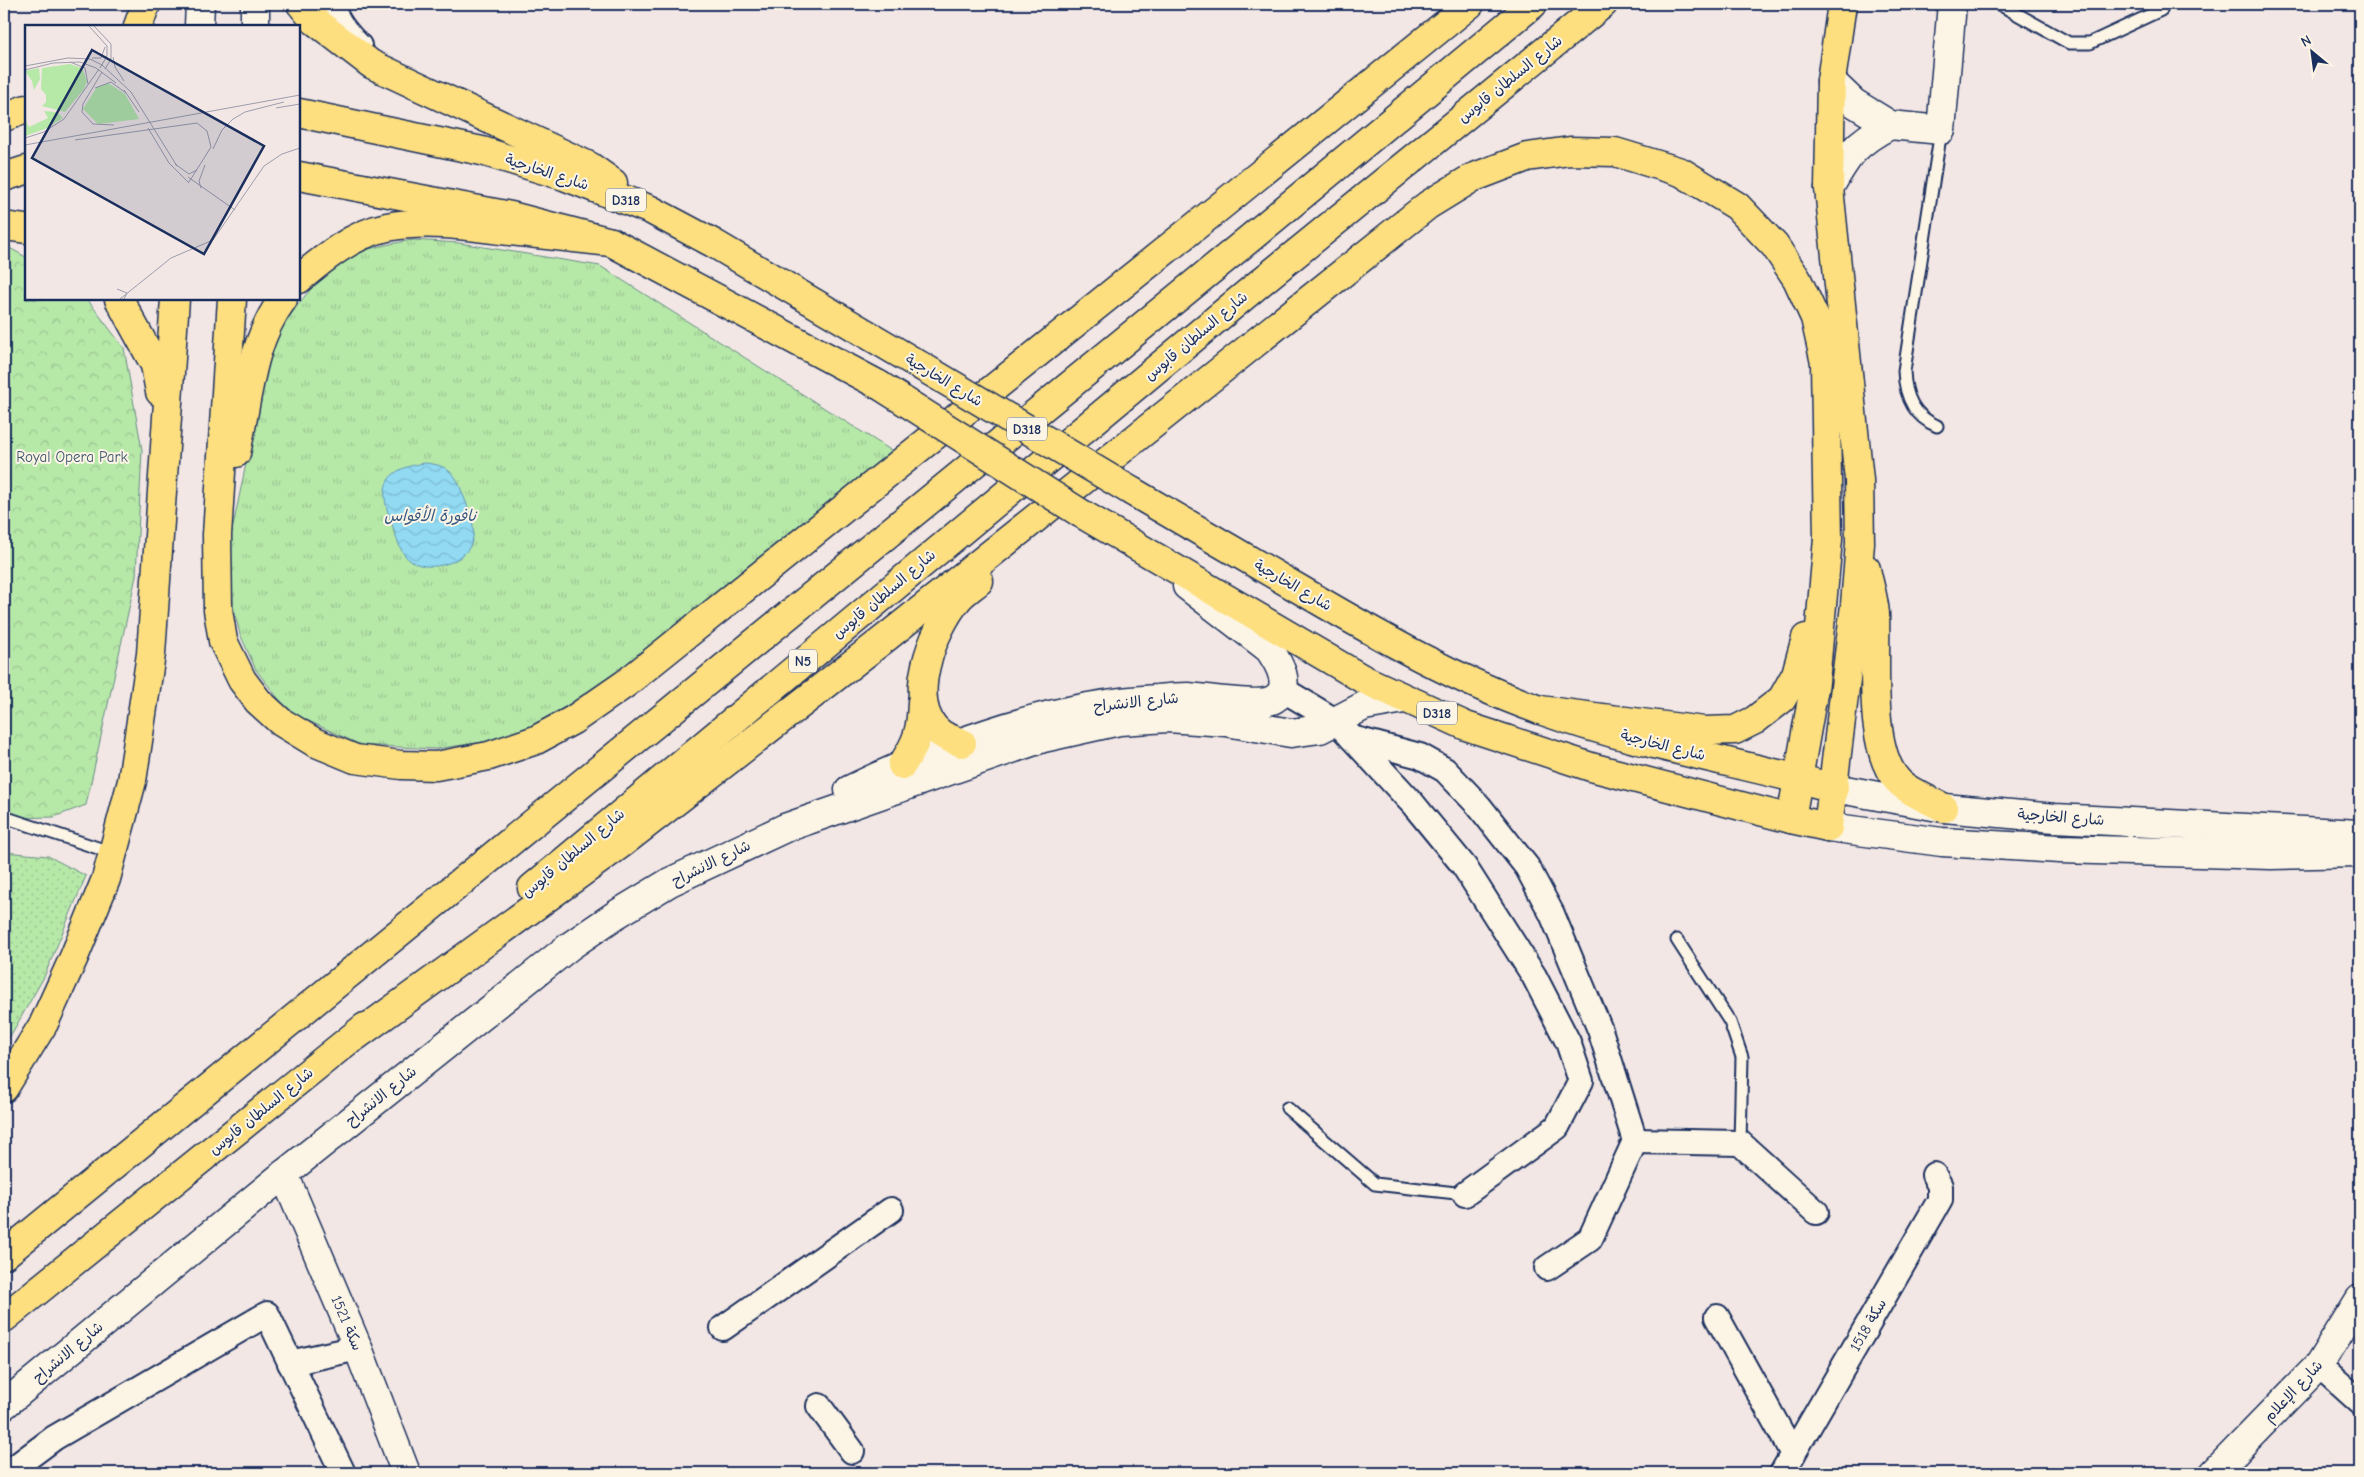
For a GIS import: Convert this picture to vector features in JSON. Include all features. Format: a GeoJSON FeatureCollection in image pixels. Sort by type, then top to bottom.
{"type":"FeatureCollection","features":[{"type":"Feature","properties":{"kind":"main road"},"geometry":{"type":"LineString","coordinates":[[138,25],[146,4]]}},
{"type":"Feature","properties":{"kind":"main road"},"geometry":{"type":"LineString","coordinates":[[301,4],[315,20],[342,44],[370,64],[589,166],[651,210]]}},
{"type":"Feature","properties":{"kind":"main road"},"geometry":{"type":"LineString","coordinates":[[232,300],[217,535],[218,610],[223,641],[242,680],[258,701],[281,722],[314,742],[355,759],[402,765],[436,766],[489,756],[536,740],[574,720],[625,684],[1470,4]]}},
{"type":"Feature","properties":{"kind":"main road"},"geometry":{"type":"LineString","coordinates":[[4,1256],[1230,256],[1533,4]]}},
{"type":"Feature","properties":{"kind":"main road","name":"شارع السلطان قابوس"},"geometry":{"type":"LineString","coordinates":[[4,1318],[352,1039],[1238,300],[1603,4]]}},
{"type":"Feature","properties":{"kind":"main road"},"geometry":{"type":"LineString","coordinates":[[1828,826],[1854,614],[1860,543],[1859,480],[1829,188],[1831,81],[1842,4]]}},
{"type":"Feature","properties":{"kind":"main road"},"geometry":{"type":"LineString","coordinates":[[4,100],[25,92]]}},
{"type":"Feature","properties":{"kind":"main road"},"geometry":{"type":"LineString","coordinates":[[4,118],[25,109]]}},
{"type":"Feature","properties":{"kind":"main road","name":"شارع الخارجية"},"geometry":{"type":"LineString","coordinates":[[300,113],[482,151],[564,176],[651,210],[713,243],[1133,492],[1420,657],[1492,691],[1540,710],[1594,727],[1834,788]]}},
{"type":"Feature","properties":{"kind":"main road"},"geometry":{"type":"LineString","coordinates":[[352,1039],[621,844],[888,636],[1420,210],[1472,178],[1527,157],[1570,151],[1615,152],[1681,172],[1737,206],[1775,246],[1797,279],[1815,318],[1825,363],[1828,539],[1814,682],[1791,820]]}},
{"type":"Feature","properties":{"kind":"main road"},"geometry":{"type":"LineString","coordinates":[[4,177],[25,170]]}},
{"type":"Feature","properties":{"kind":"main road","name":"شارع الخارجية"},"geometry":{"type":"LineString","coordinates":[[300,176],[511,216],[611,242],[878,385],[1082,514],[1363,679],[1466,726],[1582,764],[1791,820],[1828,826]]}},
{"type":"Feature","properties":{"kind":"main road"},"geometry":{"type":"LineString","coordinates":[[300,278],[326,257],[353,240],[394,226],[420,224],[461,225],[611,242]]}},
{"type":"Feature","properties":{"kind":"main road"},"geometry":{"type":"LineString","coordinates":[[4,226],[25,229]]}},
{"type":"Feature","properties":{"kind":"main road"},"geometry":{"type":"LineString","coordinates":[[120,300],[155,365],[161,395],[161,493]]}},
{"type":"Feature","properties":{"kind":"main road"},"geometry":{"type":"LineString","coordinates":[[4,1088],[44,1023],[71,966],[106,879],[132,781],[151,654],[174,300]]}},
{"type":"Feature","properties":{"kind":"main road"},"geometry":{"type":"LineString","coordinates":[[217,535],[259,344],[274,311],[282,300]]}},
{"type":"Feature","properties":{"kind":"main road"},"geometry":{"type":"LineString","coordinates":[[902,764],[915,746],[921,728],[925,670],[935,638],[958,599],[1038,530],[1104,463]]}},
{"type":"Feature","properties":{"kind":"main road"},"geometry":{"type":"LineString","coordinates":[[1540,710],[1704,731],[1736,730],[1755,720],[1782,699],[1796,674],[1828,539]]}},
{"type":"Feature","properties":{"kind":"main road"},"geometry":{"type":"LineString","coordinates":[[1860,543],[1875,611],[1877,721],[1881,746],[1889,767],[1898,782],[1944,808]]}},
{"type":"Feature","properties":{"kind":"main road"},"geometry":{"type":"LineString","coordinates":[[922,702],[929,719],[941,734],[962,743]]}},
{"type":"Feature","properties":{"kind":"street"},"geometry":{"type":"LineString","coordinates":[[199,25],[200,4]]}},
{"type":"Feature","properties":{"kind":"street"},"geometry":{"type":"LineString","coordinates":[[255,4],[255,25]]}},
{"type":"Feature","properties":{"kind":"street"},"geometry":{"type":"LineString","coordinates":[[331,4],[335,16],[346,34],[372,58],[401,79]]}},
{"type":"Feature","properties":{"kind":"street"},"geometry":{"type":"LineString","coordinates":[[1831,81],[1854,103],[1890,125],[1941,130],[1952,4]]}},
{"type":"Feature","properties":{"kind":"street"},"geometry":{"type":"LineString","coordinates":[[1829,188],[1856,146],[1867,136],[1890,125]]}},
{"type":"Feature","properties":{"kind":"street"},"geometry":{"type":"LineString","coordinates":[[1127,540],[1269,649],[1278,662],[1284,676],[1282,688],[1344,730],[1414,805],[1464,866],[1534,976],[1568,1042],[1581,1081],[1558,1127],[1465,1194]]}},
{"type":"Feature","properties":{"kind":"street","name":"شارع الانشراح"},"geometry":{"type":"LineString","coordinates":[[786,828],[842,793],[902,764],[1018,725],[1090,706],[1135,700],[1185,697],[1261,703],[1275,699],[1282,688]]}},
{"type":"Feature","properties":{"kind":"street","name":"شارع الانشراح"},"geometry":{"type":"LineString","coordinates":[[4,1405],[284,1174],[525,981],[616,914],[717,859],[786,828],[1043,738],[1119,721],[1168,718],[1226,722],[1291,733],[1320,729],[1344,730],[1364,706],[1404,698]]}},
{"type":"Feature","properties":{"kind":"street"},"geometry":{"type":"LineString","coordinates":[[1344,730],[1420,756],[1445,770],[1479,806],[1527,867],[1552,914],[1600,1030],[1635,1141],[1590,1239],[1547,1268]]}},
{"type":"Feature","properties":{"kind":"street"},"geometry":{"type":"LineString","coordinates":[[844,808],[884,784],[902,764]]}},
{"type":"Feature","properties":{"kind":"street","name":"شارع الخارجية"},"geometry":{"type":"LineString","coordinates":[[1834,788],[1944,808],[2355,845]]}},
{"type":"Feature","properties":{"kind":"street","name":"شارع الخارجية"},"geometry":{"type":"LineString","coordinates":[[1828,826],[1942,842],[2060,850],[2271,855],[2355,845]]}},
{"type":"Feature","properties":{"kind":"street"},"geometry":{"type":"LineString","coordinates":[[1635,1141],[1740,1144],[1816,1212]]}},
{"type":"Feature","properties":{"kind":"street","name":"سكة 1521"},"geometry":{"type":"LineString","coordinates":[[284,1174],[358,1348],[406,1473]]}},
{"type":"Feature","properties":{"kind":"street","name":"سكة 1518"},"geometry":{"type":"LineString","coordinates":[[1788,1464],[1940,1200],[1940,1186],[1934,1175]]}},
{"type":"Feature","properties":{"kind":"street"},"geometry":{"type":"LineString","coordinates":[[723,1328],[891,1210]]}},
{"type":"Feature","properties":{"kind":"street","name":"شارع الإعلام"},"geometry":{"type":"LineString","coordinates":[[2214,1473],[2319,1365],[2360,1300]]}},
{"type":"Feature","properties":{"kind":"street"},"geometry":{"type":"LineString","coordinates":[[7,1473],[54,1438],[267,1314],[342,1473]]}},
{"type":"Feature","properties":{"kind":"street"},"geometry":{"type":"LineString","coordinates":[[1717,1317],[1788,1464]]}},
{"type":"Feature","properties":{"kind":"street"},"geometry":{"type":"LineString","coordinates":[[290,1363],[358,1348]]}},
{"type":"Feature","properties":{"kind":"street"},"geometry":{"type":"LineString","coordinates":[[2319,1365],[2360,1402]]}},
{"type":"Feature","properties":{"kind":"street"},"geometry":{"type":"LineString","coordinates":[[819,1406],[852,1451]]}},
{"type":"Feature","properties":{"kind":"lane"},"geometry":{"type":"LineString","coordinates":[[1999,4],[2069,43],[2090,43],[2161,10]]}},
{"type":"Feature","properties":{"kind":"lane"},"geometry":{"type":"LineString","coordinates":[[1937,426],[1915,411],[1904,385],[1904,371],[1941,130]]}},
{"type":"Feature","properties":{"kind":"lane"},"geometry":{"type":"LineString","coordinates":[[4,817],[113,853]]}},
{"type":"Feature","properties":{"kind":"lane"},"geometry":{"type":"LineString","coordinates":[[1677,940],[1730,1022],[1742,1057],[1740,1144]]}},
{"type":"Feature","properties":{"kind":"lane"},"geometry":{"type":"LineString","coordinates":[[1287,1108],[1375,1184],[1465,1194]]}},
{"type":"Feature","properties":{"kind":"green space"},"geometry":{"type":"Polygon","coordinates":[[[413,240],[459,243],[600,266],[892,451],[616,672],[565,707],[533,725],[490,741],[435,749],[361,745],[289,712],[256,670],[240,634],[233,606],[231,536],[270,348],[308,292],[333,268],[360,252],[379,246],[413,240]]]}},
{"type":"Feature","properties":{"kind":"green space","name":"Royal Opera Park"},"geometry":{"type":"Polygon","coordinates":[[[4,245],[25,256],[25,300],[88,300],[124,348],[142,450],[136,576],[86,805],[54,817],[4,818],[4,245]]]}},
{"type":"Feature","properties":{"kind":"green space"},"geometry":{"type":"Polygon","coordinates":[[[4,852],[48,856],[86,876],[44,977],[4,1047],[4,852]]]}},
{"type":"Feature","properties":{"kind":"water","name":"نافورة الأقواس"},"geometry":{"type":"Polygon","coordinates":[[[425,463],[444,467],[455,476],[472,519],[473,534],[469,548],[458,559],[442,565],[424,566],[416,564],[403,553],[395,535],[385,500],[387,482],[392,475],[411,466],[425,463]]]}}]}
